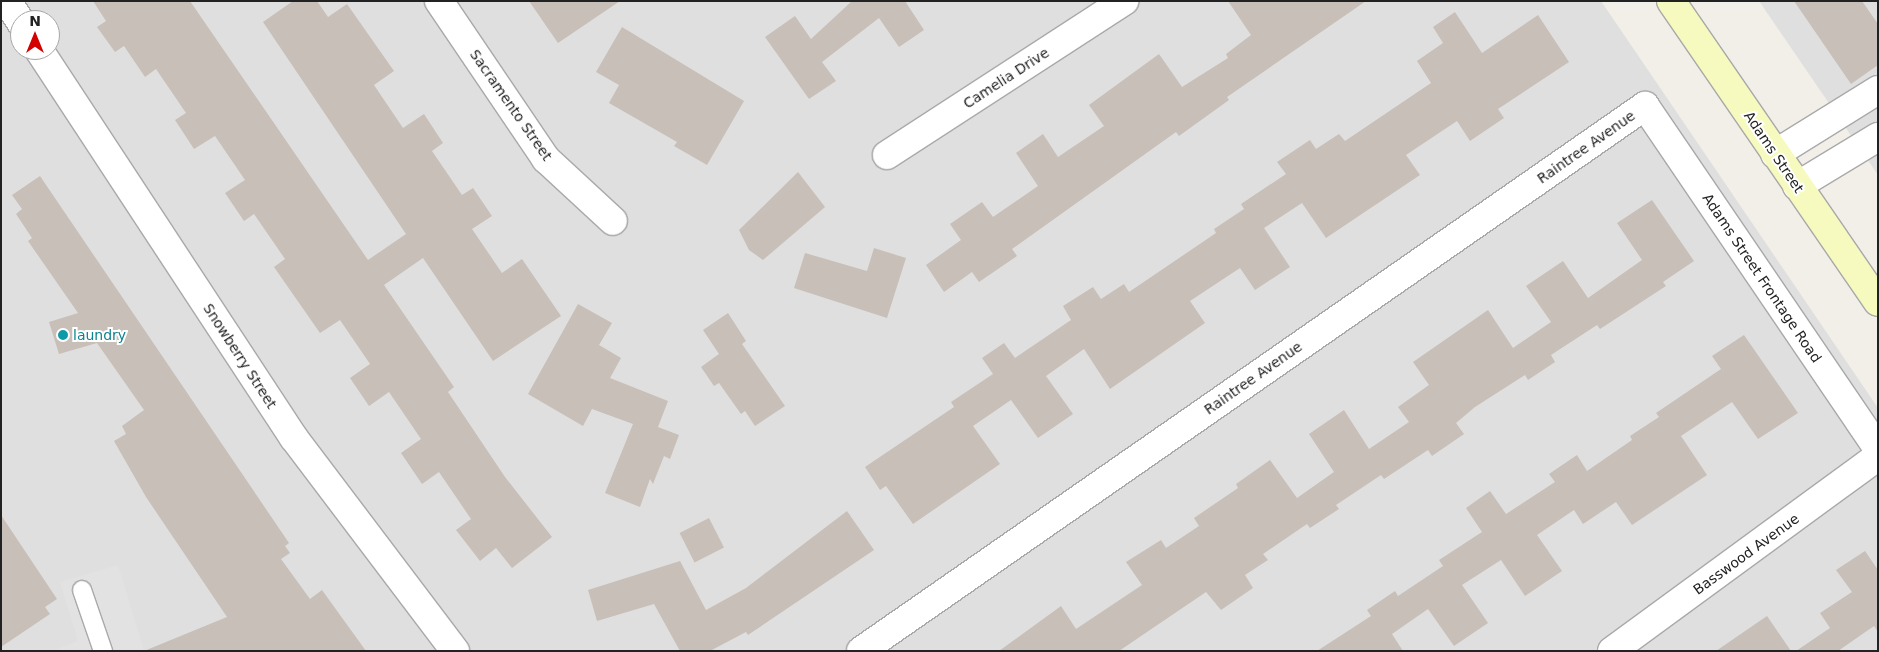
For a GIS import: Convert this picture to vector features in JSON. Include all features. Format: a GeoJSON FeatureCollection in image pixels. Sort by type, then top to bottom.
{"type":"FeatureCollection","features":[{"type":"Feature","properties":{"kind":"main road","name":"Adams Street"},"geometry":{"type":"LineString","coordinates":[[1671,1],[1878,302]]}},
{"type":"Feature","properties":{"kind":"street","name":"Sacramento Street"},"geometry":{"type":"LineString","coordinates":[[439,1],[546,159],[613,221]]}},
{"type":"Feature","properties":{"kind":"street","name":"Camelia Drive"},"geometry":{"type":"LineString","coordinates":[[887,155],[1124,1]]}},
{"type":"Feature","properties":{"kind":"street","name":"Snowberry Street"},"geometry":{"type":"LineString","coordinates":[[46,60],[294,438],[455,651]]}},
{"type":"Feature","properties":{"kind":"street"},"geometry":{"type":"LineString","coordinates":[[1776,154],[1878,90]]}},
{"type":"Feature","properties":{"kind":"street","name":"Adams Street Frontage Road"},"geometry":{"type":"LineString","coordinates":[[1645,106],[1878,449]]}},
{"type":"Feature","properties":{"kind":"street","name":"Raintree Avenue"},"geometry":{"type":"LineString","coordinates":[[861,651],[1645,106]]}},
{"type":"Feature","properties":{"kind":"street"},"geometry":{"type":"LineString","coordinates":[[1797,186],[1878,137]]}},
{"type":"Feature","properties":{"kind":"street","name":"Basswood Avenue"},"geometry":{"type":"LineString","coordinates":[[1612,651],[1878,456]]}},
{"type":"Feature","properties":{"kind":"lane"},"geometry":{"type":"LineString","coordinates":[[82,590],[102,651]]}},
{"type":"Feature","properties":{"kind":"shaded area"},"geometry":{"type":"Polygon","coordinates":[[[1,1],[1601,1],[1878,408],[1878,651],[1,651],[1,1]]]}},
{"type":"Feature","properties":{"kind":"shaded area"},"geometry":{"type":"Polygon","coordinates":[[[1759,1],[1878,1],[1878,175],[1759,1]]]}},
{"type":"Feature","properties":{"kind":"shaded area"},"geometry":{"type":"Polygon","coordinates":[[[118,565],[144,651],[52,651],[78,641],[60,582],[118,565]]]}},
{"type":"Feature","properties":{"kind":"building"},"geometry":{"type":"Polygon","coordinates":[[[93,1],[190,1],[368,260],[406,234],[263,22],[293,1],[317,1],[328,17],[347,4],[394,71],[374,85],[403,128],[424,114],[443,143],[432,151],[462,195],[473,188],[492,216],[472,229],[502,273],[522,259],[561,316],[493,361],[423,258],[384,285],[454,387],[448,392],[505,477],[552,537],[512,568],[496,548],[480,561],[456,530],[471,519],[439,472],[422,484],[401,453],[421,439],[389,392],[369,406],[350,378],[370,364],[340,320],[320,333],[274,267],[285,259],[254,214],[244,221],[225,193],[245,180],[215,136],[194,149],[175,120],[186,113],[156,69],[145,77],[124,46],[115,52],[97,27],[106,21],[93,1]]]}},
{"type":"Feature","properties":{"kind":"building"},"geometry":{"type":"Polygon","coordinates":[[[529,1],[620,1],[558,43],[529,1]]]}},
{"type":"Feature","properties":{"kind":"building"},"geometry":{"type":"Polygon","coordinates":[[[852,1],[905,1],[924,30],[899,47],[879,18],[822,62],[836,81],[809,99],[765,37],[795,16],[811,39],[852,1]]]}},
{"type":"Feature","properties":{"kind":"building"},"geometry":{"type":"Polygon","coordinates":[[[1228,1],[1366,1],[1227,97],[1229,100],[1179,136],[1176,132],[1012,249],[1017,256],[979,282],[972,272],[944,292],[926,265],[961,240],[950,224],[982,202],[993,217],[1038,186],[1016,153],[1043,134],[1058,157],[1104,126],[1089,105],[1159,54],[1182,87],[1228,58],[1226,54],[1251,35],[1228,1]]]}},
{"type":"Feature","properties":{"kind":"building"},"geometry":{"type":"Polygon","coordinates":[[[1794,1],[1862,1],[1878,24],[1878,65],[1851,84],[1794,1]]]}},
{"type":"Feature","properties":{"kind":"building"},"geometry":{"type":"Polygon","coordinates":[[[1455,12],[1482,53],[1538,15],[1569,62],[1498,109],[1504,118],[1470,141],[1457,121],[1406,155],[1420,175],[1326,238],[1302,203],[1264,228],[1290,267],[1255,290],[1240,268],[1190,301],[1205,323],[1110,389],[1084,349],[1046,376],[1073,414],[1038,438],[1011,400],[973,426],[1000,464],[913,524],[886,486],[880,490],[865,467],[954,407],[951,402],[993,374],[982,358],[1004,343],[1015,358],[1071,320],[1063,306],[1093,287],[1101,299],[1124,284],[1129,292],[1216,233],[1214,229],[1244,209],[1241,204],[1286,174],[1277,162],[1310,140],[1316,149],[1339,134],[1345,141],[1431,83],[1417,61],[1443,43],[1433,27],[1455,12]]]}},
{"type":"Feature","properties":{"kind":"building"},"geometry":{"type":"Polygon","coordinates":[[[622,27],[744,101],[707,165],[674,146],[677,142],[609,103],[619,85],[596,72],[622,27]]]}},
{"type":"Feature","properties":{"kind":"building"},"geometry":{"type":"Polygon","coordinates":[[[798,172],[825,207],[763,260],[749,250],[739,230],[798,172]]]}},
{"type":"Feature","properties":{"kind":"building"},"geometry":{"type":"Polygon","coordinates":[[[40,176],[289,543],[285,546],[290,553],[281,559],[310,599],[322,590],[366,651],[144,651],[227,617],[146,497],[114,441],[126,434],[122,426],[144,410],[97,343],[59,354],[49,322],[78,313],[28,241],[32,238],[16,214],[22,209],[12,195],[40,176]]]}},
{"type":"Feature","properties":{"kind":"building"},"geometry":{"type":"Polygon","coordinates":[[[1652,200],[1694,261],[1663,282],[1666,286],[1600,329],[1597,325],[1551,355],[1555,362],[1528,380],[1525,375],[1475,407],[1456,423],[1464,434],[1432,456],[1428,450],[1384,479],[1381,475],[1336,505],[1339,509],[1310,528],[1307,524],[1263,554],[1268,560],[1245,575],[1253,588],[1221,610],[1206,592],[1119,651],[999,651],[1061,606],[1076,629],[1142,585],[1126,562],[1161,540],[1166,548],[1199,526],[1194,518],[1238,488],[1236,484],[1270,460],[1297,498],[1334,472],[1309,434],[1344,410],[1369,449],[1409,422],[1398,407],[1429,385],[1413,362],[1488,310],[1513,348],[1551,322],[1526,286],[1563,261],[1588,298],[1642,260],[1617,223],[1652,200]]]}},
{"type":"Feature","properties":{"kind":"building"},"geometry":{"type":"Polygon","coordinates":[[[874,248],[906,258],[887,318],[794,288],[805,253],[867,271],[874,248]]]}},
{"type":"Feature","properties":{"kind":"building"},"geometry":{"type":"Polygon","coordinates":[[[578,304],[612,323],[599,345],[621,358],[610,378],[668,401],[658,427],[679,435],[670,459],[664,456],[653,484],[650,479],[640,507],[605,493],[633,424],[592,409],[583,426],[528,394],[578,304]]]}},
{"type":"Feature","properties":{"kind":"building"},"geometry":{"type":"Polygon","coordinates":[[[728,313],[746,341],[742,344],[785,406],[755,426],[745,411],[741,414],[719,383],[714,386],[701,367],[719,354],[703,330],[728,313]]]}},
{"type":"Feature","properties":{"kind":"building"},"geometry":{"type":"Polygon","coordinates":[[[1744,335],[1798,413],[1758,439],[1732,402],[1681,436],[1707,475],[1632,525],[1616,502],[1583,524],[1574,510],[1537,535],[1562,571],[1525,596],[1501,560],[1462,585],[1488,623],[1454,646],[1428,609],[1392,634],[1403,651],[1317,651],[1371,616],[1367,610],[1395,591],[1398,596],[1443,566],[1439,560],[1482,532],[1466,508],[1490,491],[1506,514],[1555,482],[1549,474],[1577,455],[1587,471],[1632,440],[1630,436],[1659,417],[1656,413],[1721,369],[1712,356],[1744,335]]]}},
{"type":"Feature","properties":{"kind":"building"},"geometry":{"type":"Polygon","coordinates":[[[847,511],[874,550],[748,635],[746,632],[710,651],[680,651],[654,604],[597,621],[588,590],[680,561],[706,610],[746,588],[847,511]]]}},
{"type":"Feature","properties":{"kind":"building"},"geometry":{"type":"Polygon","coordinates":[[[1,515],[57,599],[45,607],[50,614],[1,647],[1,515]]]}},
{"type":"Feature","properties":{"kind":"building"},"geometry":{"type":"Polygon","coordinates":[[[709,518],[724,547],[695,562],[680,533],[709,518]]]}},
{"type":"Feature","properties":{"kind":"building"},"geometry":{"type":"Polygon","coordinates":[[[1865,551],[1878,570],[1878,632],[1874,626],[1838,651],[1796,651],[1830,628],[1820,613],[1852,592],[1836,570],[1865,551]]]}},
{"type":"Feature","properties":{"kind":"building"},"geometry":{"type":"Polygon","coordinates":[[[1767,616],[1791,651],[1716,651],[1767,616]]]}},
{"type":"Feature","properties":{"kind":"place","name":"laundry"},"geometry":{"type":"Point","coordinates":[63,335]}}]}
